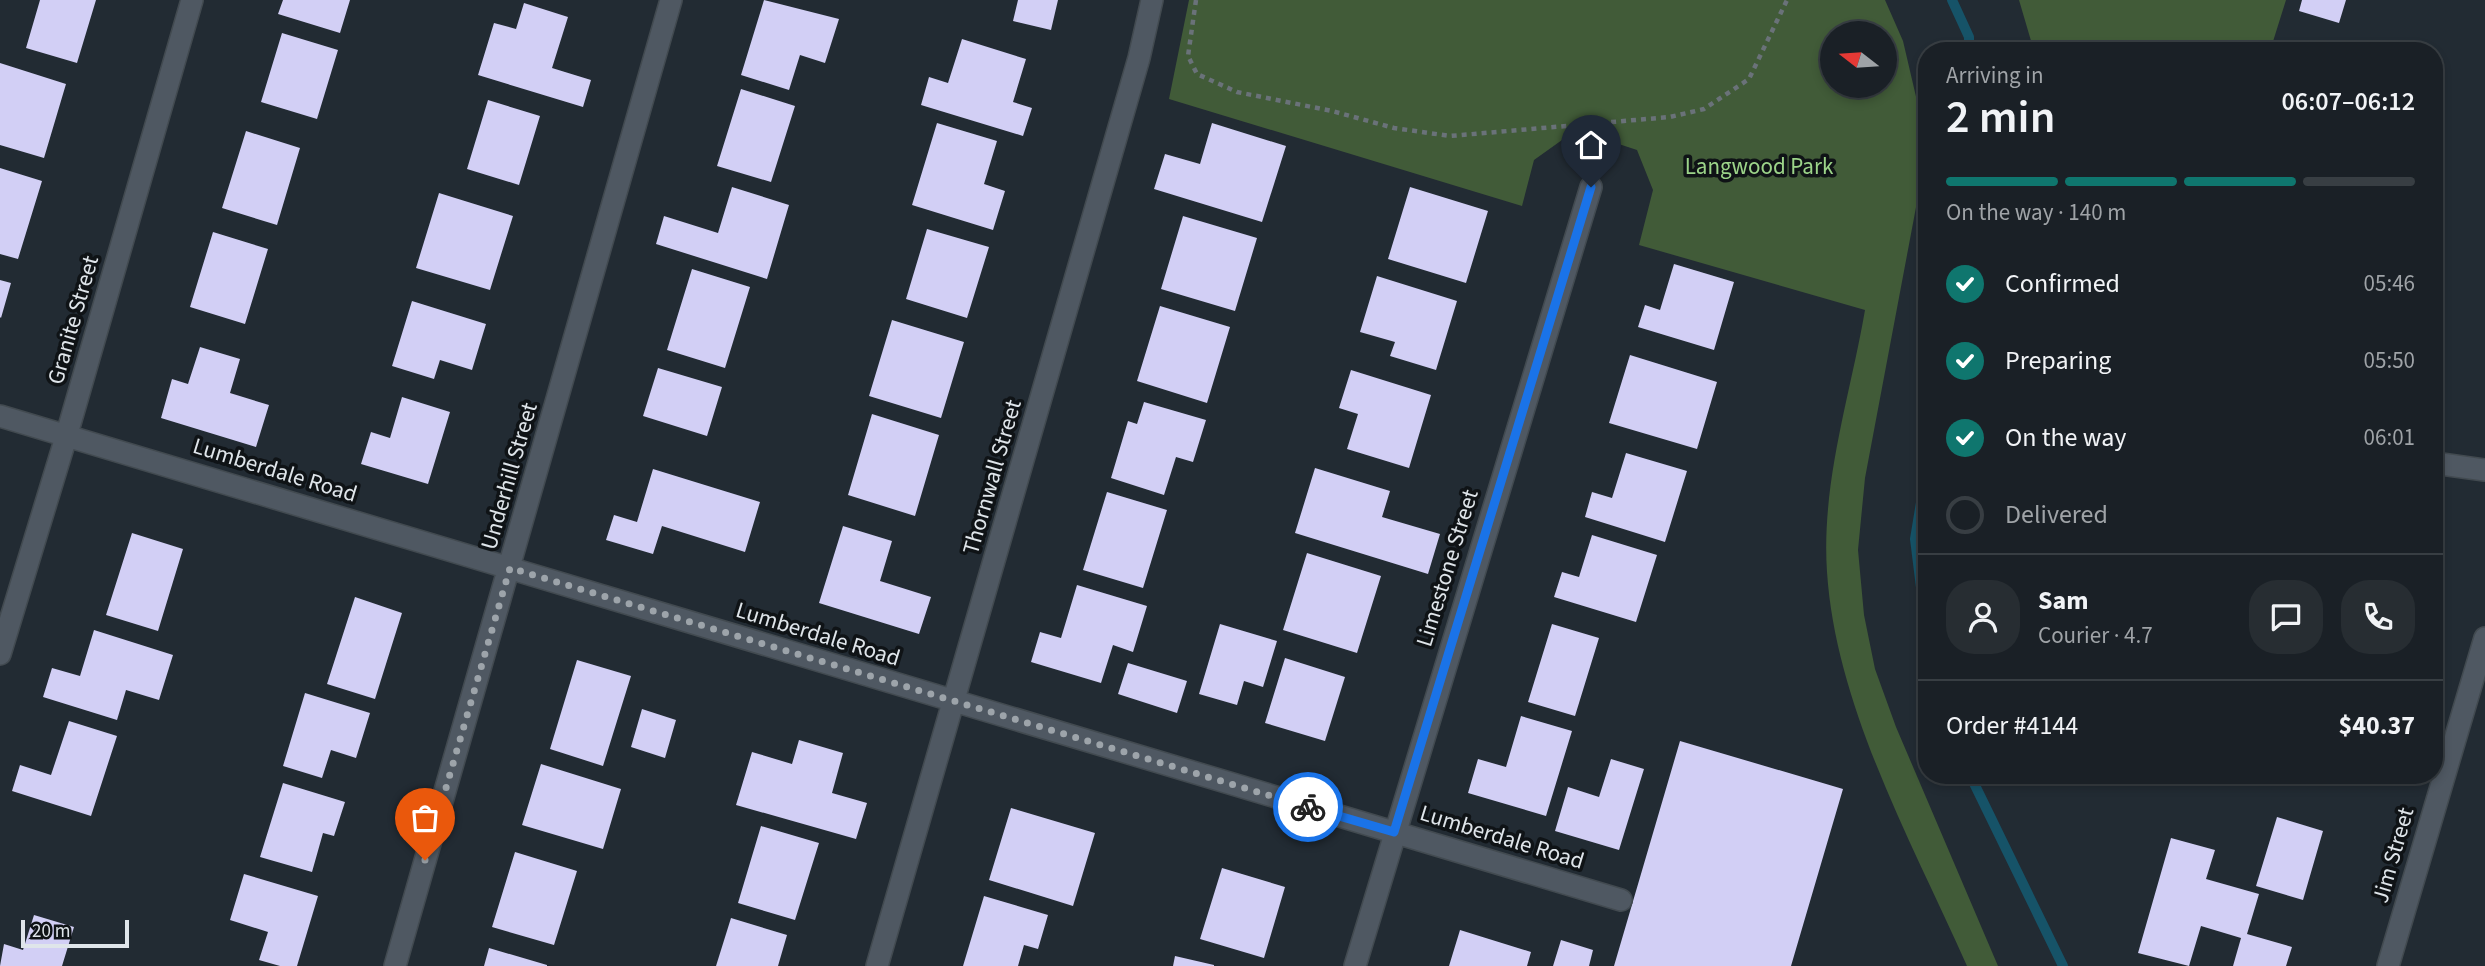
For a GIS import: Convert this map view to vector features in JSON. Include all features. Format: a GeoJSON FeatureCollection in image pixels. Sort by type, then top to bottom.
{"type":"FeatureCollection","features":[{"type":"Feature","properties":{"kind":"street","name":"Granite Street"},"geometry":{"type":"LineString","coordinates":[[0,654],[67,434],[192,0]]}},
{"type":"Feature","properties":{"kind":"street","name":"Underhill Street"},"geometry":{"type":"LineString","coordinates":[[394,966],[671,0]]}},
{"type":"Feature","properties":{"kind":"street","name":"Thornwall Street"},"geometry":{"type":"LineString","coordinates":[[877,966],[1139,58],[1152,0]]}},
{"type":"Feature","properties":{"kind":"street","name":"Limestone Street"},"geometry":{"type":"LineString","coordinates":[[1355,966],[1591,187]]}},
{"type":"Feature","properties":{"kind":"street","name":"Lumberdale Road"},"geometry":{"type":"LineString","coordinates":[[0,416],[1621,901]]}},
{"type":"Feature","properties":{"kind":"street"},"geometry":{"type":"LineString","coordinates":[[2443,464],[2485,470]]}},
{"type":"Feature","properties":{"kind":"street","name":"Jim Street"},"geometry":{"type":"LineString","coordinates":[[2443,750],[2485,638]]}},
{"type":"Feature","properties":{"kind":"street","name":"Jim Street"},"geometry":{"type":"LineString","coordinates":[[2389,966],[2434,784]]}},
{"type":"Feature","properties":{"kind":"path"},"geometry":{"type":"LineString","coordinates":[[1196,0],[1188,56],[1196,74],[1237,92],[1332,111],[1394,128],[1450,136],[1670,117],[1704,109],[1749,79],[1787,0]]}},
{"type":"Feature","properties":{"kind":"green space","name":"Langwood Park"},"geometry":{"type":"Polygon","coordinates":[[[1189,0],[1885,0],[1894,21],[1820,21],[1820,98],[1897,98],[1897,27],[1903,41],[1918,105],[1917,202],[1865,478],[1858,550],[1864,615],[1875,669],[1896,727],[1918,784],[1920,784],[1998,966],[1967,966],[1880,774],[1845,674],[1833,623],[1827,572],[1828,506],[1838,440],[1865,310],[1639,245],[1653,190],[1637,150],[1576,130],[1534,160],[1522,206],[1169,99],[1189,0]]]}},
{"type":"Feature","properties":{"kind":"green space"},"geometry":{"type":"Polygon","coordinates":[[[2019,0],[2286,0],[2273,42],[2031,42],[2019,0]]]}},
{"type":"Feature","properties":{"kind":"building"},"geometry":{"type":"Polygon","coordinates":[[[40,0],[96,0],[77,63],[26,48],[40,0]]]}},
{"type":"Feature","properties":{"kind":"building"},"geometry":{"type":"Polygon","coordinates":[[[283,0],[350,0],[340,33],[278,14],[283,0]]]}},
{"type":"Feature","properties":{"kind":"building"},"geometry":{"type":"Polygon","coordinates":[[[764,0],[839,19],[825,63],[800,55],[789,90],[741,75],[764,0]]]}},
{"type":"Feature","properties":{"kind":"building"},"geometry":{"type":"Polygon","coordinates":[[[1018,0],[1058,0],[1051,30],[1013,21],[1018,0]]]}},
{"type":"Feature","properties":{"kind":"building"},"geometry":{"type":"Polygon","coordinates":[[[2302,0],[2346,0],[2339,23],[2299,11],[2302,0]]]}},
{"type":"Feature","properties":{"kind":"building"},"geometry":{"type":"Polygon","coordinates":[[[524,3],[568,17],[552,68],[591,80],[583,107],[478,75],[494,23],[516,29],[524,3]]]}},
{"type":"Feature","properties":{"kind":"building"},"geometry":{"type":"Polygon","coordinates":[[[282,33],[338,50],[317,119],[261,102],[282,33]]]}},
{"type":"Feature","properties":{"kind":"building"},"geometry":{"type":"Polygon","coordinates":[[[962,39],[1026,59],[1013,102],[1032,108],[1023,136],[921,105],[929,77],[948,83],[962,39]]]}},
{"type":"Feature","properties":{"kind":"building"},"geometry":{"type":"Polygon","coordinates":[[[0,63],[66,84],[44,158],[0,145],[0,63]]]}},
{"type":"Feature","properties":{"kind":"building"},"geometry":{"type":"Polygon","coordinates":[[[741,89],[795,106],[771,182],[717,166],[741,89]]]}},
{"type":"Feature","properties":{"kind":"building"},"geometry":{"type":"Polygon","coordinates":[[[488,100],[540,116],[519,185],[467,169],[488,100]]]}},
{"type":"Feature","properties":{"kind":"building"},"geometry":{"type":"Polygon","coordinates":[[[937,123],[997,141],[984,184],[1005,191],[993,230],[912,205],[937,123]]]}},
{"type":"Feature","properties":{"kind":"building"},"geometry":{"type":"Polygon","coordinates":[[[1212,123],[1286,146],[1262,222],[1154,189],[1165,154],[1200,164],[1212,123]]]}},
{"type":"Feature","properties":{"kind":"building"},"geometry":{"type":"Polygon","coordinates":[[[246,131],[300,148],[277,225],[222,208],[246,131]]]}},
{"type":"Feature","properties":{"kind":"building"},"geometry":{"type":"Polygon","coordinates":[[[0,168],[42,181],[18,259],[0,254],[0,168]]]}},
{"type":"Feature","properties":{"kind":"building"},"geometry":{"type":"Polygon","coordinates":[[[732,187],[789,205],[767,279],[656,244],[664,216],[718,233],[732,187]]]}},
{"type":"Feature","properties":{"kind":"building"},"geometry":{"type":"Polygon","coordinates":[[[1410,187],[1488,211],[1466,283],[1388,259],[1410,187]]]}},
{"type":"Feature","properties":{"kind":"building"},"geometry":{"type":"Polygon","coordinates":[[[439,193],[513,216],[490,290],[416,268],[439,193]]]}},
{"type":"Feature","properties":{"kind":"building"},"geometry":{"type":"Polygon","coordinates":[[[1183,216],[1257,238],[1235,311],[1161,289],[1183,216]]]}},
{"type":"Feature","properties":{"kind":"building"},"geometry":{"type":"Polygon","coordinates":[[[927,229],[989,247],[967,318],[906,299],[927,229]]]}},
{"type":"Feature","properties":{"kind":"building"},"geometry":{"type":"Polygon","coordinates":[[[213,232],[268,249],[245,324],[190,307],[213,232]]]}},
{"type":"Feature","properties":{"kind":"building"},"geometry":{"type":"Polygon","coordinates":[[[1674,264],[1734,282],[1714,350],[1638,327],[1645,305],[1660,310],[1674,264]]]}},
{"type":"Feature","properties":{"kind":"building"},"geometry":{"type":"Polygon","coordinates":[[[692,269],[750,287],[725,368],[667,350],[692,269]]]}},
{"type":"Feature","properties":{"kind":"building"},"geometry":{"type":"Polygon","coordinates":[[[1377,276],[1457,301],[1436,370],[1390,356],[1395,342],[1360,332],[1377,276]]]}},
{"type":"Feature","properties":{"kind":"building"},"geometry":{"type":"Polygon","coordinates":[[[0,280],[11,283],[1,318],[0,317],[0,280]]]}},
{"type":"Feature","properties":{"kind":"building"},"geometry":{"type":"Polygon","coordinates":[[[412,301],[486,324],[472,370],[440,360],[434,379],[392,366],[412,301]]]}},
{"type":"Feature","properties":{"kind":"building"},"geometry":{"type":"Polygon","coordinates":[[[1160,306],[1230,327],[1207,403],[1137,381],[1160,306]]]}},
{"type":"Feature","properties":{"kind":"building"},"geometry":{"type":"Polygon","coordinates":[[[892,320],[964,342],[941,418],[869,396],[892,320]]]}},
{"type":"Feature","properties":{"kind":"building"},"geometry":{"type":"Polygon","coordinates":[[[200,347],[240,359],[230,393],[269,405],[256,447],[161,418],[172,379],[188,384],[200,347]]]}},
{"type":"Feature","properties":{"kind":"building"},"geometry":{"type":"Polygon","coordinates":[[[1630,355],[1717,382],[1697,449],[1609,423],[1630,355]]]}},
{"type":"Feature","properties":{"kind":"building"},"geometry":{"type":"Polygon","coordinates":[[[658,368],[722,387],[707,436],[643,416],[658,368]]]}},
{"type":"Feature","properties":{"kind":"building"},"geometry":{"type":"Polygon","coordinates":[[[1351,370],[1431,395],[1409,468],[1347,449],[1358,414],[1339,408],[1351,370]]]}},
{"type":"Feature","properties":{"kind":"building"},"geometry":{"type":"Polygon","coordinates":[[[402,397],[450,412],[428,484],[361,464],[371,432],[390,438],[402,397]]]}},
{"type":"Feature","properties":{"kind":"building"},"geometry":{"type":"Polygon","coordinates":[[[1144,402],[1206,420],[1193,462],[1176,457],[1164,495],[1111,478],[1128,421],[1137,424],[1144,402]]]}},
{"type":"Feature","properties":{"kind":"building"},"geometry":{"type":"Polygon","coordinates":[[[872,414],[939,435],[915,516],[848,495],[872,414]]]}},
{"type":"Feature","properties":{"kind":"building"},"geometry":{"type":"Polygon","coordinates":[[[1626,453],[1687,471],[1665,542],[1585,517],[1592,492],[1612,498],[1626,453]]]}},
{"type":"Feature","properties":{"kind":"building"},"geometry":{"type":"Polygon","coordinates":[[[1315,468],[1390,491],[1382,517],[1440,534],[1428,574],[1295,533],[1315,468]]]}},
{"type":"Feature","properties":{"kind":"building"},"geometry":{"type":"Polygon","coordinates":[[[653,469],[760,502],[745,552],[662,526],[653,554],[606,540],[614,515],[637,522],[653,469]]]}},
{"type":"Feature","properties":{"kind":"building"},"geometry":{"type":"Polygon","coordinates":[[[1107,492],[1167,510],[1143,588],[1083,570],[1107,492]]]}},
{"type":"Feature","properties":{"kind":"building"},"geometry":{"type":"Polygon","coordinates":[[[843,526],[892,541],[880,581],[931,597],[919,634],[819,603],[843,526]]]}},
{"type":"Feature","properties":{"kind":"building"},"geometry":{"type":"Polygon","coordinates":[[[132,533],[183,549],[158,631],[106,615],[132,533]]]}},
{"type":"Feature","properties":{"kind":"building"},"geometry":{"type":"Polygon","coordinates":[[[1592,535],[1657,555],[1636,622],[1554,597],[1562,572],[1579,577],[1592,535]]]}},
{"type":"Feature","properties":{"kind":"building"},"geometry":{"type":"Polygon","coordinates":[[[1307,553],[1381,576],[1357,653],[1283,630],[1307,553]]]}},
{"type":"Feature","properties":{"kind":"building"},"geometry":{"type":"Polygon","coordinates":[[[1077,585],[1147,606],[1133,652],[1113,645],[1101,683],[1031,662],[1040,632],[1061,638],[1077,585]]]}},
{"type":"Feature","properties":{"kind":"building"},"geometry":{"type":"Polygon","coordinates":[[[355,597],[402,613],[375,699],[327,684],[355,597]]]}},
{"type":"Feature","properties":{"kind":"building"},"geometry":{"type":"Polygon","coordinates":[[[1220,624],[1277,641],[1263,687],[1244,681],[1237,705],[1199,694],[1220,624]]]}},
{"type":"Feature","properties":{"kind":"building"},"geometry":{"type":"Polygon","coordinates":[[[1552,624],[1599,638],[1575,716],[1528,702],[1552,624]]]}},
{"type":"Feature","properties":{"kind":"building"},"geometry":{"type":"Polygon","coordinates":[[[94,630],[173,655],[159,700],[126,690],[117,720],[43,697],[52,668],[80,676],[94,630]]]}},
{"type":"Feature","properties":{"kind":"building"},"geometry":{"type":"Polygon","coordinates":[[[1285,658],[1345,677],[1325,741],[1265,723],[1285,658]]]}},
{"type":"Feature","properties":{"kind":"building"},"geometry":{"type":"Polygon","coordinates":[[[577,660],[631,676],[603,766],[550,749],[577,660]]]}},
{"type":"Feature","properties":{"kind":"building"},"geometry":{"type":"Polygon","coordinates":[[[1128,663],[1187,681],[1177,713],[1118,694],[1128,663]]]}},
{"type":"Feature","properties":{"kind":"building"},"geometry":{"type":"Polygon","coordinates":[[[305,693],[370,713],[356,758],[331,750],[322,778],[283,766],[305,693]]]}},
{"type":"Feature","properties":{"kind":"building"},"geometry":{"type":"Polygon","coordinates":[[[642,709],[676,720],[665,758],[631,747],[642,709]]]}},
{"type":"Feature","properties":{"kind":"building"},"geometry":{"type":"Polygon","coordinates":[[[1521,716],[1572,731],[1546,816],[1468,793],[1478,759],[1506,767],[1521,716]]]}},
{"type":"Feature","properties":{"kind":"building"},"geometry":{"type":"Polygon","coordinates":[[[69,721],[117,736],[91,816],[12,791],[20,765],[51,775],[69,721]]]}},
{"type":"Feature","properties":{"kind":"building"},"geometry":{"type":"Polygon","coordinates":[[[799,740],[843,753],[832,793],[867,803],[856,839],[736,805],[752,752],[792,764],[799,740]]]}},
{"type":"Feature","properties":{"kind":"building"},"geometry":{"type":"Polygon","coordinates":[[[1680,741],[1843,789],[1791,966],[1614,966],[1680,741]]]}},
{"type":"Feature","properties":{"kind":"building"},"geometry":{"type":"Polygon","coordinates":[[[1611,759],[1644,769],[1619,850],[1555,831],[1568,787],[1599,797],[1611,759]]]}},
{"type":"Feature","properties":{"kind":"building"},"geometry":{"type":"Polygon","coordinates":[[[541,764],[621,789],[603,849],[522,825],[541,764]]]}},
{"type":"Feature","properties":{"kind":"building"},"geometry":{"type":"Polygon","coordinates":[[[283,783],[345,802],[334,836],[323,833],[312,872],[260,857],[283,783]]]}},
{"type":"Feature","properties":{"kind":"building"},"geometry":{"type":"Polygon","coordinates":[[[1011,808],[1095,833],[1073,906],[989,880],[1011,808]]]}},
{"type":"Feature","properties":{"kind":"building"},"geometry":{"type":"Polygon","coordinates":[[[2277,817],[2323,831],[2303,900],[2256,886],[2277,817]]]}},
{"type":"Feature","properties":{"kind":"building"},"geometry":{"type":"Polygon","coordinates":[[[761,826],[819,843],[795,920],[738,903],[761,826]]]}},
{"type":"Feature","properties":{"kind":"building"},"geometry":{"type":"Polygon","coordinates":[[[2171,838],[2215,850],[2206,879],[2259,894],[2247,934],[2292,947],[2286,966],[2233,966],[2241,938],[2201,926],[2189,966],[2138,953],[2171,838]]]}},
{"type":"Feature","properties":{"kind":"building"},"geometry":{"type":"Polygon","coordinates":[[[515,852],[577,871],[554,945],[492,927],[515,852]]]}},
{"type":"Feature","properties":{"kind":"building"},"geometry":{"type":"Polygon","coordinates":[[[1222,868],[1285,887],[1264,958],[1200,939],[1222,868]]]}},
{"type":"Feature","properties":{"kind":"building"},"geometry":{"type":"Polygon","coordinates":[[[244,874],[318,896],[297,966],[280,966],[259,960],[268,932],[230,920],[244,874]]]}},
{"type":"Feature","properties":{"kind":"building"},"geometry":{"type":"Polygon","coordinates":[[[984,896],[1048,915],[1038,949],[1024,945],[1018,966],[963,966],[984,896]]]}},
{"type":"Feature","properties":{"kind":"building"},"geometry":{"type":"Polygon","coordinates":[[[34,915],[74,927],[62,966],[0,966],[4,944],[23,950],[34,915]]]}},
{"type":"Feature","properties":{"kind":"building"},"geometry":{"type":"Polygon","coordinates":[[[731,918],[787,935],[778,966],[716,966],[731,918]]]}},
{"type":"Feature","properties":{"kind":"building"},"geometry":{"type":"Polygon","coordinates":[[[1460,930],[1531,952],[1527,966],[1449,966],[1460,930]]]}},
{"type":"Feature","properties":{"kind":"building"},"geometry":{"type":"Polygon","coordinates":[[[1561,940],[1593,950],[1589,966],[1553,966],[1561,940]]]}},
{"type":"Feature","properties":{"kind":"building"},"geometry":{"type":"Polygon","coordinates":[[[489,948],[547,965],[547,966],[484,966],[489,948]]]}},
{"type":"Feature","properties":{"kind":"building"},"geometry":{"type":"Polygon","coordinates":[[[1175,956],[1214,965],[1214,966],[1173,966],[1175,956]]]}},
{"type":"Feature","properties":{"kind":"waterway"},"geometry":{"type":"LineString","coordinates":[[1952,0],[1969,42]]}},
{"type":"Feature","properties":{"kind":"waterway"},"geometry":{"type":"LineString","coordinates":[[1918,521],[1915,539],[1918,563]]}},
{"type":"Feature","properties":{"kind":"waterway"},"geometry":{"type":"LineString","coordinates":[[1974,784],[2063,966]]}},
{"type":"Feature","properties":{"kind":"way so far"},"geometry":{"type":"LineString","coordinates":[[425,860],[510,568],[1308,807]]}},
{"type":"Feature","properties":{"kind":"route"},"geometry":{"type":"LineString","coordinates":[[1308,807],[1394,832],[1591,187]]}}]}
